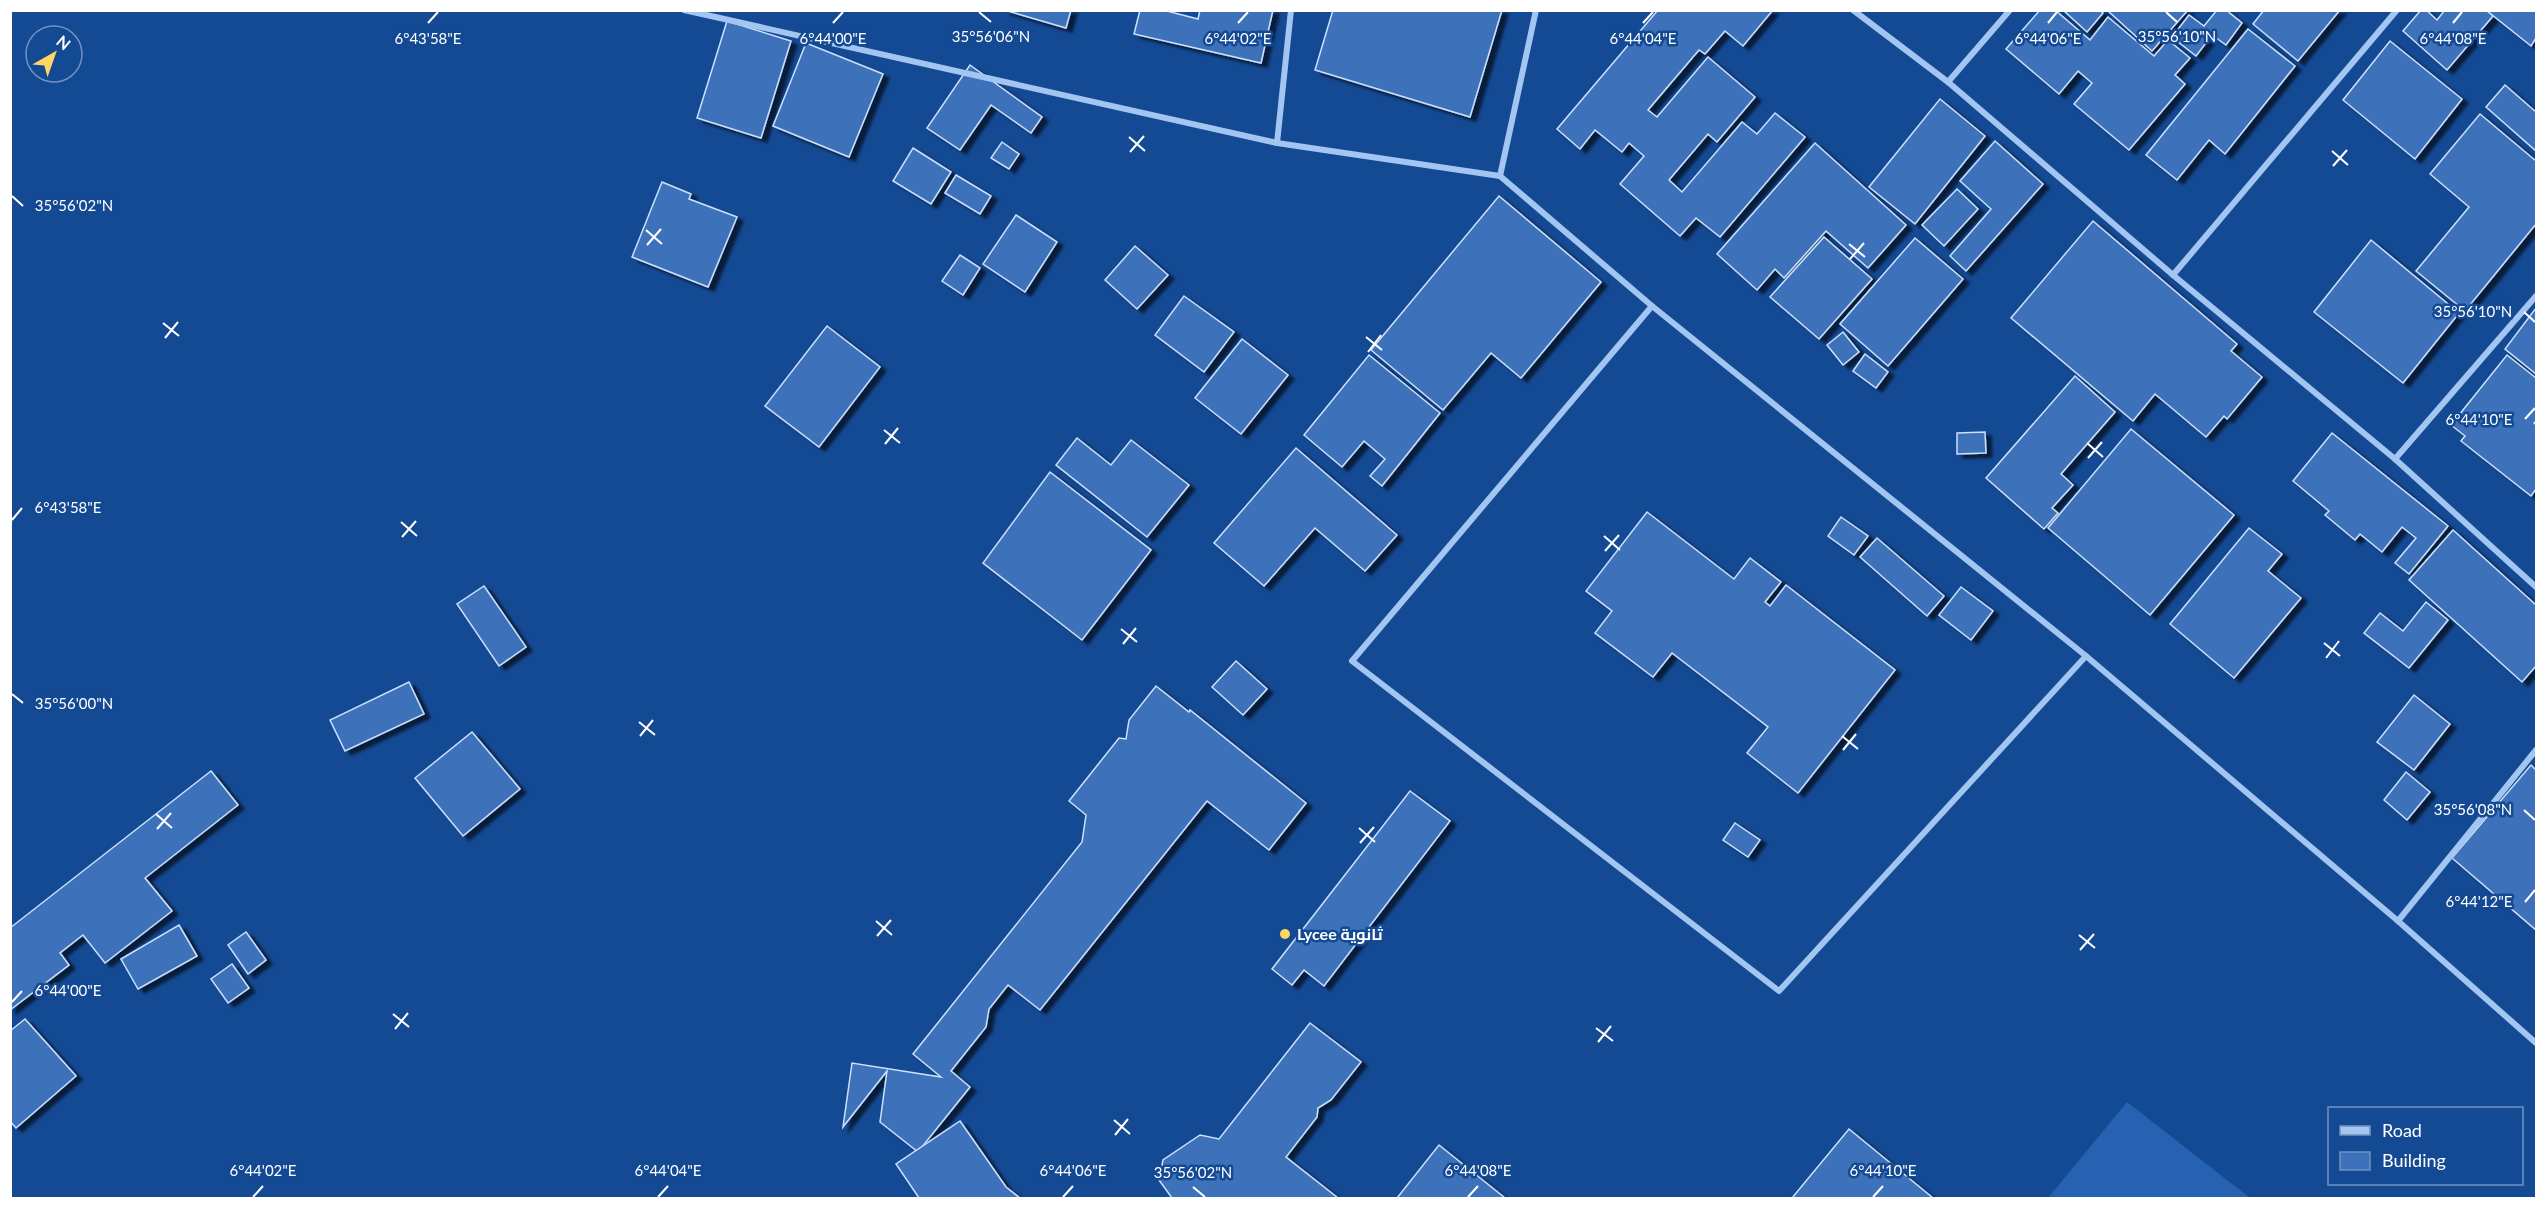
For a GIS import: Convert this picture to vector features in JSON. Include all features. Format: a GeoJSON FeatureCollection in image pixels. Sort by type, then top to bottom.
{"type":"FeatureCollection","features":[{"type":"Feature","properties":{"kind":"street"},"geometry":{"type":"LineString","coordinates":[[684,10],[716,14],[1277,143],[1500,176],[1652,306],[2086,656],[2398,921],[2536,1043]]}},
{"type":"Feature","properties":{"kind":"street"},"geometry":{"type":"LineString","coordinates":[[1277,143],[1291,10]]}},
{"type":"Feature","properties":{"kind":"street"},"geometry":{"type":"LineString","coordinates":[[1500,176],[1536,10]]}},
{"type":"Feature","properties":{"kind":"street"},"geometry":{"type":"LineString","coordinates":[[1853,10],[1948,82],[2173,275],[2395,459],[2536,587]]}},
{"type":"Feature","properties":{"kind":"street"},"geometry":{"type":"LineString","coordinates":[[1948,82],[2010,10]]}},
{"type":"Feature","properties":{"kind":"street"},"geometry":{"type":"LineString","coordinates":[[2173,275],[2397,10]]}},
{"type":"Feature","properties":{"kind":"street"},"geometry":{"type":"LineString","coordinates":[[2395,459],[2536,296]]}},
{"type":"Feature","properties":{"kind":"street"},"geometry":{"type":"LineString","coordinates":[[1652,306],[1352,661],[1779,991],[2086,656]]}},
{"type":"Feature","properties":{"kind":"street"},"geometry":{"type":"LineString","coordinates":[[2398,921],[2536,750]]}},
{"type":"Feature","properties":{"kind":"shaded area"},"geometry":{"type":"Polygon","coordinates":[[[2127,1102],[2250,1198],[2048,1198],[2127,1102]]]}},
{"type":"Feature","properties":{"kind":"building"},"geometry":{"type":"Polygon","coordinates":[[[1004,10],[1071,10],[1066,28],[1004,10]]]}},
{"type":"Feature","properties":{"kind":"building"},"geometry":{"type":"Polygon","coordinates":[[[1140,10],[1163,10],[1198,19],[1200,10],[1273,10],[1261,63],[1134,34],[1140,10]]]}},
{"type":"Feature","properties":{"kind":"building"},"geometry":{"type":"Polygon","coordinates":[[[1333,10],[1502,10],[1470,117],[1315,70],[1333,10]]]}},
{"type":"Feature","properties":{"kind":"building"},"geometry":{"type":"Polygon","coordinates":[[[1658,10],[1773,10],[1743,46],[1725,31],[1705,54],[1699,50],[1648,110],[1657,117],[1708,57],[1755,97],[1717,142],[1708,134],[1669,180],[1682,192],[1742,122],[1757,134],[1775,113],[1805,137],[1720,237],[1696,218],[1680,236],[1620,184],[1644,156],[1629,143],[1622,152],[1595,130],[1580,149],[1557,129],[1658,10]]]}},
{"type":"Feature","properties":{"kind":"building"},"geometry":{"type":"Polygon","coordinates":[[[2040,10],[2055,10],[2090,40],[2108,17],[2154,56],[2168,40],[2190,58],[2175,75],[2185,84],[2129,150],[2074,104],[2092,83],[2078,71],[2059,94],[2006,49],[2040,10]]]}},
{"type":"Feature","properties":{"kind":"building"},"geometry":{"type":"Polygon","coordinates":[[[2063,10],[2100,10],[2103,13],[2087,32],[2063,10]]]}},
{"type":"Feature","properties":{"kind":"building"},"geometry":{"type":"Polygon","coordinates":[[[2107,10],[2188,10],[2152,51],[2107,10]]]}},
{"type":"Feature","properties":{"kind":"building"},"geometry":{"type":"Polygon","coordinates":[[[2217,10],[2226,10],[2242,23],[2226,45],[2212,35],[2196,56],[2172,37],[2189,15],[2204,26],[2217,10]]]}},
{"type":"Feature","properties":{"kind":"building"},"geometry":{"type":"Polygon","coordinates":[[[2264,10],[2340,10],[2298,61],[2253,24],[2264,10]]]}},
{"type":"Feature","properties":{"kind":"building"},"geometry":{"type":"Polygon","coordinates":[[[2421,10],[2426,10],[2437,20],[2445,10],[2486,10],[2493,16],[2447,70],[2403,31],[2421,10]]]}},
{"type":"Feature","properties":{"kind":"building"},"geometry":{"type":"Polygon","coordinates":[[[2486,10],[2536,10],[2536,38],[2531,46],[2486,10]]]}},
{"type":"Feature","properties":{"kind":"building"},"geometry":{"type":"Polygon","coordinates":[[[727,21],[791,41],[761,138],[697,118],[727,21]]]}},
{"type":"Feature","properties":{"kind":"building"},"geometry":{"type":"Polygon","coordinates":[[[2248,29],[2295,66],[2225,154],[2209,140],[2177,180],[2146,155],[2248,29]]]}},
{"type":"Feature","properties":{"kind":"building"},"geometry":{"type":"Polygon","coordinates":[[[2390,41],[2462,99],[2415,159],[2343,100],[2390,41]]]}},
{"type":"Feature","properties":{"kind":"building"},"geometry":{"type":"Polygon","coordinates":[[[806,43],[883,74],[849,157],[773,126],[806,43]]]}},
{"type":"Feature","properties":{"kind":"building"},"geometry":{"type":"Polygon","coordinates":[[[970,65],[1042,117],[1031,133],[991,105],[960,150],[927,128],[970,65]]]}},
{"type":"Feature","properties":{"kind":"building"},"geometry":{"type":"Polygon","coordinates":[[[2505,85],[2536,112],[2536,151],[2486,107],[2505,85]]]}},
{"type":"Feature","properties":{"kind":"building"},"geometry":{"type":"Polygon","coordinates":[[[1940,99],[1985,136],[1915,224],[1869,187],[1940,99]]]}},
{"type":"Feature","properties":{"kind":"building"},"geometry":{"type":"Polygon","coordinates":[[[2480,114],[2536,161],[2536,224],[2465,311],[2416,271],[2469,207],[2430,174],[2480,114]]]}},
{"type":"Feature","properties":{"kind":"building"},"geometry":{"type":"Polygon","coordinates":[[[1995,141],[2043,184],[1966,271],[1950,256],[1991,209],[1960,181],[1995,141]]]}},
{"type":"Feature","properties":{"kind":"building"},"geometry":{"type":"Polygon","coordinates":[[[1002,142],[1019,154],[1009,169],[991,158],[1002,142]]]}},
{"type":"Feature","properties":{"kind":"building"},"geometry":{"type":"Polygon","coordinates":[[[1815,143],[1906,225],[1868,268],[1826,231],[1784,278],[1775,269],[1757,290],[1717,254],[1815,143]]]}},
{"type":"Feature","properties":{"kind":"building"},"geometry":{"type":"Polygon","coordinates":[[[913,148],[951,172],[931,204],[893,181],[913,148]]]}},
{"type":"Feature","properties":{"kind":"building"},"geometry":{"type":"Polygon","coordinates":[[[956,175],[991,196],[980,214],[945,193],[956,175]]]}},
{"type":"Feature","properties":{"kind":"building"},"geometry":{"type":"Polygon","coordinates":[[[662,182],[691,194],[689,199],[737,217],[708,287],[632,257],[662,182]]]}},
{"type":"Feature","properties":{"kind":"building"},"geometry":{"type":"Polygon","coordinates":[[[1957,189],[1978,209],[1944,246],[1922,225],[1957,189]]]}},
{"type":"Feature","properties":{"kind":"building"},"geometry":{"type":"Polygon","coordinates":[[[1499,196],[1601,282],[1521,378],[1491,353],[1443,410],[1371,350],[1499,196]]]}},
{"type":"Feature","properties":{"kind":"building"},"geometry":{"type":"Polygon","coordinates":[[[1016,215],[1057,242],[1025,292],[983,264],[1016,215]]]}},
{"type":"Feature","properties":{"kind":"building"},"geometry":{"type":"Polygon","coordinates":[[[2093,221],[2237,344],[2231,351],[2262,377],[2227,419],[2224,416],[2206,437],[2155,394],[2133,421],[2011,318],[2093,221]]]}},
{"type":"Feature","properties":{"kind":"building"},"geometry":{"type":"Polygon","coordinates":[[[1824,237],[1872,279],[1819,339],[1770,297],[1824,237]]]}},
{"type":"Feature","properties":{"kind":"building"},"geometry":{"type":"Polygon","coordinates":[[[1915,238],[1963,279],[1888,366],[1840,324],[1915,238]]]}},
{"type":"Feature","properties":{"kind":"building"},"geometry":{"type":"Polygon","coordinates":[[[2371,240],[2459,313],[2403,383],[2314,312],[2371,240]]]}},
{"type":"Feature","properties":{"kind":"building"},"geometry":{"type":"Polygon","coordinates":[[[1135,246],[1168,275],[1137,309],[1105,280],[1135,246]]]}},
{"type":"Feature","properties":{"kind":"building"},"geometry":{"type":"Polygon","coordinates":[[[960,255],[980,268],[963,295],[942,281],[960,255]]]}},
{"type":"Feature","properties":{"kind":"building"},"geometry":{"type":"Polygon","coordinates":[[[1184,296],[1234,332],[1204,372],[1155,335],[1184,296]]]}},
{"type":"Feature","properties":{"kind":"building"},"geometry":{"type":"Polygon","coordinates":[[[2536,308],[2536,374],[2505,349],[2536,308]]]}},
{"type":"Feature","properties":{"kind":"building"},"geometry":{"type":"Polygon","coordinates":[[[827,326],[880,367],[819,447],[765,406],[827,326]]]}},
{"type":"Feature","properties":{"kind":"building"},"geometry":{"type":"Polygon","coordinates":[[[1843,332],[1859,352],[1843,365],[1827,345],[1843,332]]]}},
{"type":"Feature","properties":{"kind":"building"},"geometry":{"type":"Polygon","coordinates":[[[1242,339],[1288,375],[1241,434],[1195,398],[1242,339]]]}},
{"type":"Feature","properties":{"kind":"building"},"geometry":{"type":"Polygon","coordinates":[[[1865,354],[1888,372],[1876,388],[1853,371],[1865,354]]]}},
{"type":"Feature","properties":{"kind":"building"},"geometry":{"type":"Polygon","coordinates":[[[1369,355],[1440,413],[1382,486],[1370,476],[1385,459],[1364,441],[1342,467],[1304,435],[1369,355]]]}},
{"type":"Feature","properties":{"kind":"building"},"geometry":{"type":"Polygon","coordinates":[[[2507,355],[2536,378],[2536,421],[2534,423],[2536,425],[2536,489],[2531,496],[2461,441],[2465,436],[2451,425],[2507,355]]]}},
{"type":"Feature","properties":{"kind":"building"},"geometry":{"type":"Polygon","coordinates":[[[2075,376],[2115,412],[2061,474],[2073,485],[2052,508],[2058,513],[2044,529],[1986,478],[2075,376]]]}},
{"type":"Feature","properties":{"kind":"building"},"geometry":{"type":"Polygon","coordinates":[[[2131,429],[2234,515],[2150,615],[2048,528],[2131,429]]]}},
{"type":"Feature","properties":{"kind":"building"},"geometry":{"type":"Polygon","coordinates":[[[1985,432],[1986,453],[1957,454],[1957,433],[1985,432]]]}},
{"type":"Feature","properties":{"kind":"building"},"geometry":{"type":"Polygon","coordinates":[[[2332,433],[2448,526],[2409,574],[2395,563],[2416,538],[2402,527],[2382,552],[2360,534],[2355,540],[2325,515],[2329,511],[2293,481],[2332,433]]]}},
{"type":"Feature","properties":{"kind":"building"},"geometry":{"type":"Polygon","coordinates":[[[1077,438],[1111,465],[1131,440],[1189,485],[1147,537],[1056,465],[1077,438]]]}},
{"type":"Feature","properties":{"kind":"building"},"geometry":{"type":"Polygon","coordinates":[[[1296,448],[1397,535],[1365,571],[1315,528],[1264,586],[1214,543],[1296,448]]]}},
{"type":"Feature","properties":{"kind":"building"},"geometry":{"type":"Polygon","coordinates":[[[1050,472],[1151,550],[1082,640],[983,563],[1050,472]]]}},
{"type":"Feature","properties":{"kind":"building"},"geometry":{"type":"Polygon","coordinates":[[[1647,512],[1734,579],[1750,558],[1781,582],[1765,602],[1770,606],[1786,585],[1895,670],[1798,793],[1747,753],[1768,727],[1672,653],[1653,677],[1595,633],[1612,611],[1586,591],[1647,512]]]}},
{"type":"Feature","properties":{"kind":"building"},"geometry":{"type":"Polygon","coordinates":[[[1841,517],[1868,536],[1854,555],[1828,536],[1841,517]]]}},
{"type":"Feature","properties":{"kind":"building"},"geometry":{"type":"Polygon","coordinates":[[[2249,528],[2282,554],[2268,571],[2301,598],[2234,678],[2170,624],[2249,528]]]}},
{"type":"Feature","properties":{"kind":"building"},"geometry":{"type":"Polygon","coordinates":[[[2453,530],[2536,605],[2536,666],[2522,682],[2409,580],[2453,530]]]}},
{"type":"Feature","properties":{"kind":"building"},"geometry":{"type":"Polygon","coordinates":[[[1877,538],[1944,596],[1927,616],[1860,557],[1877,538]]]}},
{"type":"Feature","properties":{"kind":"building"},"geometry":{"type":"Polygon","coordinates":[[[484,586],[526,647],[499,666],[457,604],[484,586]]]}},
{"type":"Feature","properties":{"kind":"building"},"geometry":{"type":"Polygon","coordinates":[[[1961,587],[1993,611],[1971,640],[1939,615],[1961,587]]]}},
{"type":"Feature","properties":{"kind":"building"},"geometry":{"type":"Polygon","coordinates":[[[2426,602],[2448,620],[2409,668],[2364,633],[2380,613],[2403,631],[2426,602]]]}},
{"type":"Feature","properties":{"kind":"building"},"geometry":{"type":"Polygon","coordinates":[[[1236,661],[1267,689],[1243,715],[1212,687],[1236,661]]]}},
{"type":"Feature","properties":{"kind":"building"},"geometry":{"type":"Polygon","coordinates":[[[409,682],[424,714],[345,751],[330,720],[409,682]]]}},
{"type":"Feature","properties":{"kind":"building"},"geometry":{"type":"Polygon","coordinates":[[[1156,686],[1189,712],[1190,710],[1306,803],[1269,850],[1207,801],[1040,1010],[1008,985],[989,1009],[986,1027],[951,1071],[970,1087],[918,1152],[880,1122],[887,1071],[843,1127],[852,1063],[941,1077],[913,1054],[1082,842],[1086,815],[1069,801],[1119,738],[1126,739],[1129,720],[1156,686]]]}},
{"type":"Feature","properties":{"kind":"building"},"geometry":{"type":"Polygon","coordinates":[[[2414,695],[2450,724],[2414,770],[2377,742],[2414,695]]]}},
{"type":"Feature","properties":{"kind":"building"},"geometry":{"type":"Polygon","coordinates":[[[472,732],[520,789],[463,836],[415,778],[472,732]]]}},
{"type":"Feature","properties":{"kind":"building"},"geometry":{"type":"Polygon","coordinates":[[[2531,765],[2536,770],[2536,930],[2452,858],[2531,765]]]}},
{"type":"Feature","properties":{"kind":"building"},"geometry":{"type":"Polygon","coordinates":[[[211,771],[238,805],[145,878],[172,911],[105,963],[83,935],[60,953],[69,965],[10,1010],[10,928],[211,771]]]}},
{"type":"Feature","properties":{"kind":"building"},"geometry":{"type":"Polygon","coordinates":[[[2406,772],[2430,792],[2407,820],[2384,800],[2406,772]]]}},
{"type":"Feature","properties":{"kind":"building"},"geometry":{"type":"Polygon","coordinates":[[[1410,791],[1450,821],[1324,986],[1304,970],[1292,985],[1272,969],[1410,791]]]}},
{"type":"Feature","properties":{"kind":"building"},"geometry":{"type":"Polygon","coordinates":[[[1735,823],[1760,840],[1748,857],[1723,840],[1735,823]]]}},
{"type":"Feature","properties":{"kind":"building"},"geometry":{"type":"Polygon","coordinates":[[[179,925],[197,956],[138,989],[121,959],[179,925]]]}},
{"type":"Feature","properties":{"kind":"building"},"geometry":{"type":"Polygon","coordinates":[[[246,932],[266,960],[248,974],[228,945],[246,932]]]}},
{"type":"Feature","properties":{"kind":"building"},"geometry":{"type":"Polygon","coordinates":[[[232,964],[249,988],[228,1003],[211,979],[232,964]]]}},
{"type":"Feature","properties":{"kind":"building"},"geometry":{"type":"Polygon","coordinates":[[[25,1019],[76,1076],[16,1128],[10,1121],[10,1031],[25,1019]]]}},
{"type":"Feature","properties":{"kind":"building"},"geometry":{"type":"Polygon","coordinates":[[[1310,1023],[1361,1062],[1331,1100],[1318,1108],[1317,1117],[1286,1157],[1338,1198],[1172,1198],[1159,1180],[1163,1160],[1200,1135],[1219,1139],[1310,1023]]]}},
{"type":"Feature","properties":{"kind":"building"},"geometry":{"type":"Polygon","coordinates":[[[960,1121],[1006,1187],[1020,1198],[919,1198],[896,1164],[960,1121]]]}},
{"type":"Feature","properties":{"kind":"building"},"geometry":{"type":"Polygon","coordinates":[[[1849,1129],[1933,1198],[1792,1198],[1849,1129]]]}},
{"type":"Feature","properties":{"kind":"building"},"geometry":{"type":"Polygon","coordinates":[[[1439,1145],[1505,1198],[1397,1198],[1439,1145]]]}},
{"type":"Feature","properties":{"kind":"place","name":"Lycee ثانوية"},"geometry":{"type":"Point","coordinates":[1285,934]}}]}
